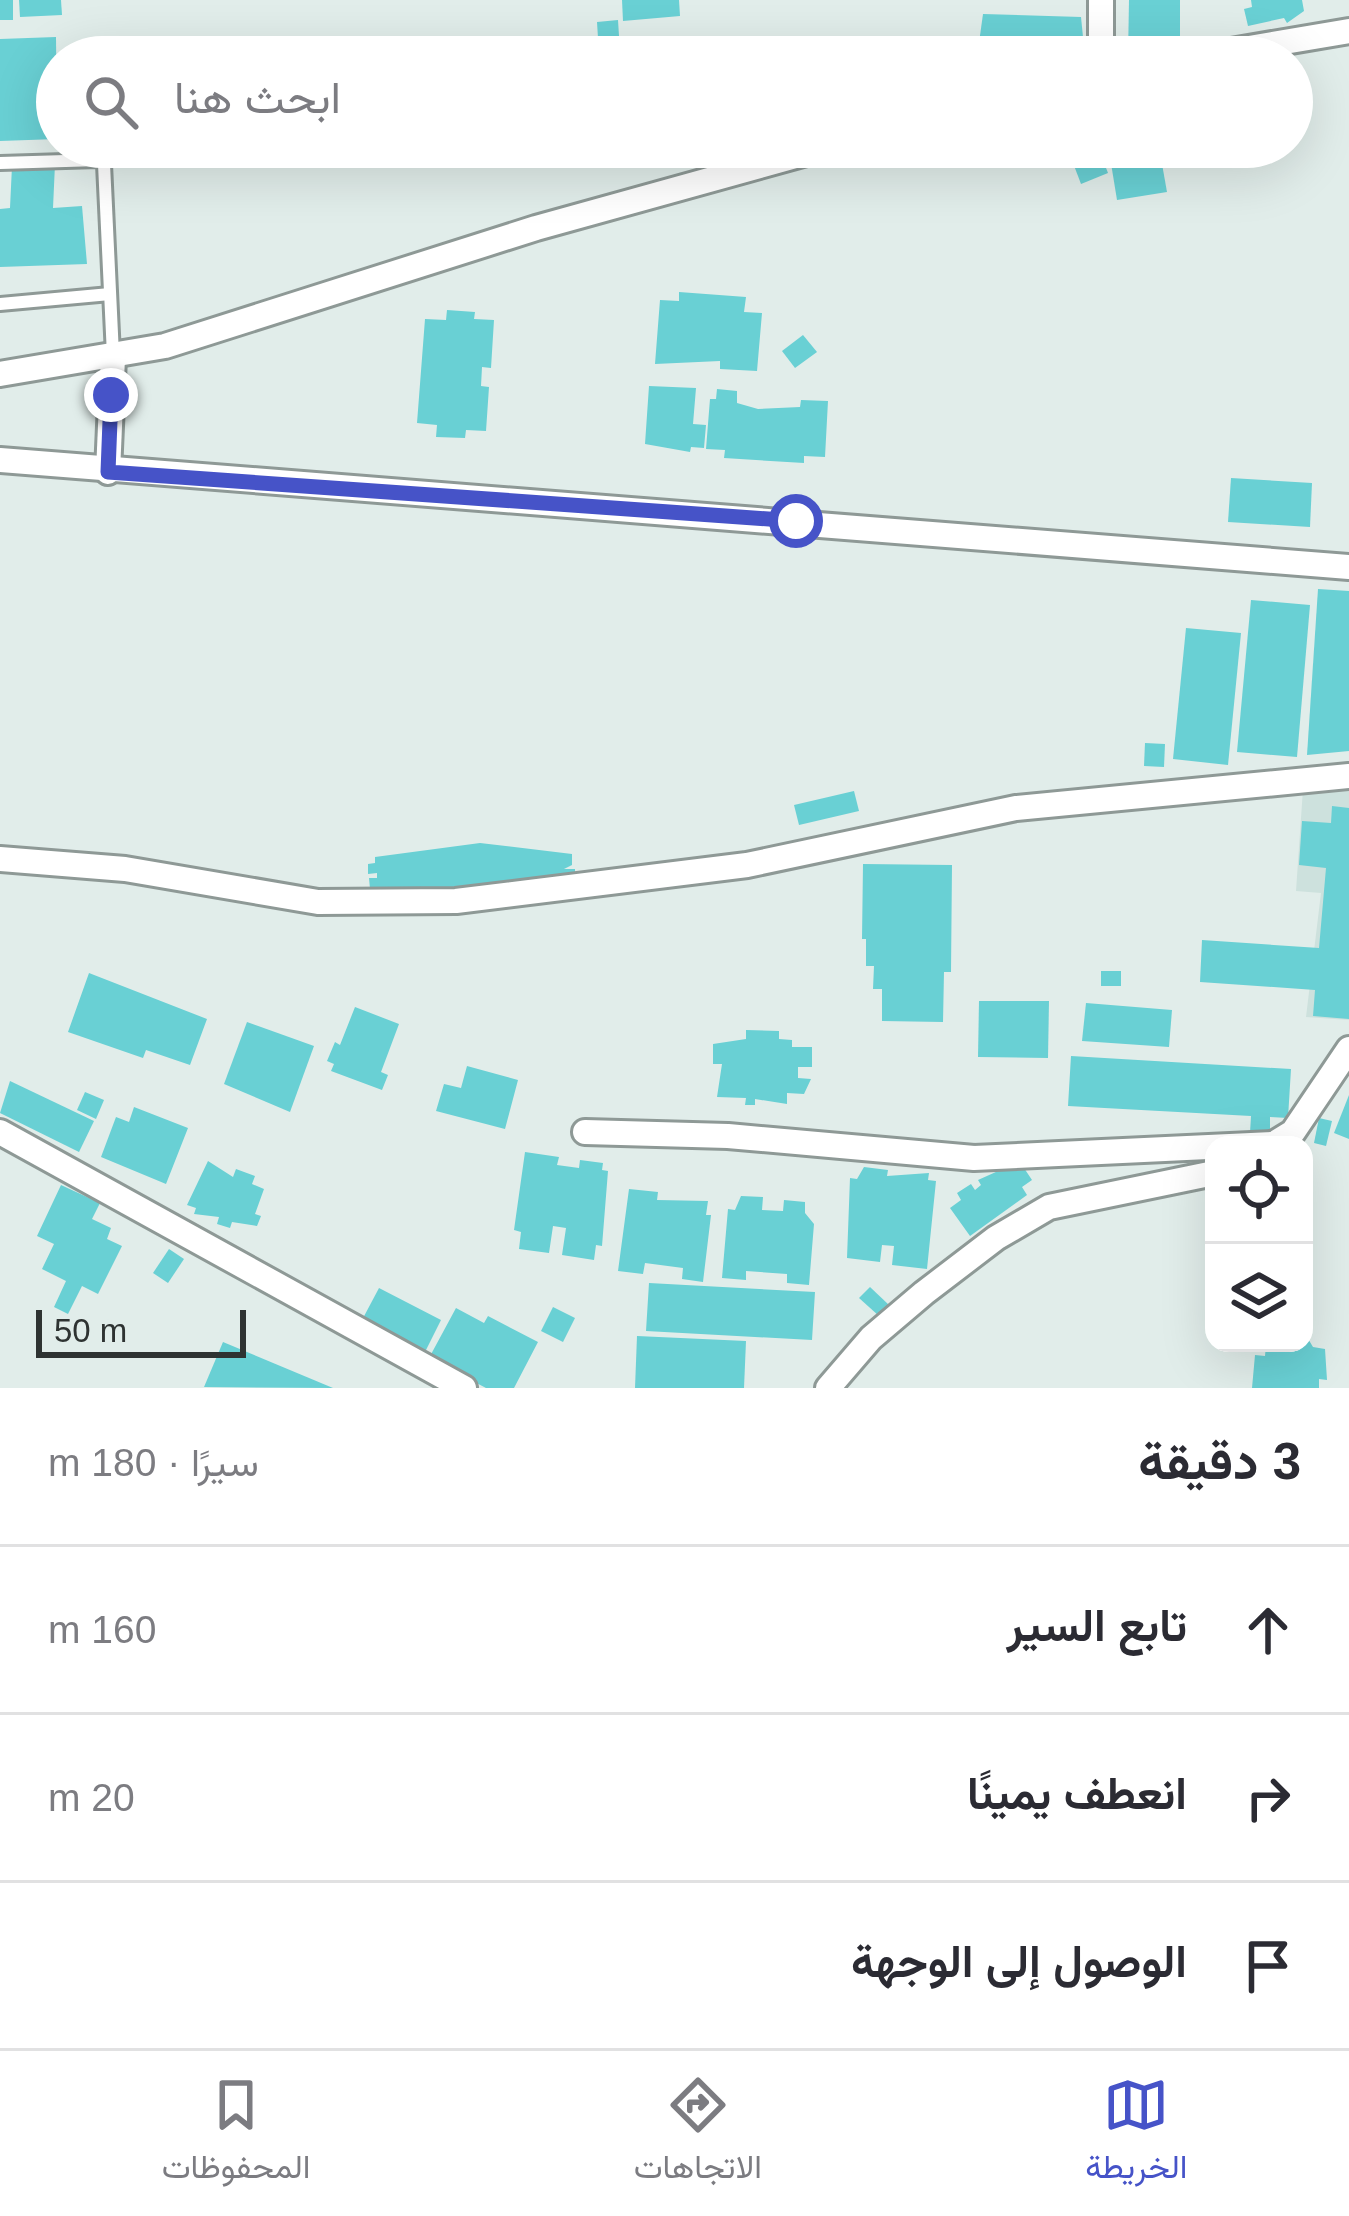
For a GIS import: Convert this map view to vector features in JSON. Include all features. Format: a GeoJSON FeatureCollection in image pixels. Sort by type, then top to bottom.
{"type":"FeatureCollection","features":[{"type":"Feature","properties":{"kind":"street"},"geometry":{"type":"LineString","coordinates":[[1101,0],[1101,36]]}},
{"type":"Feature","properties":{"kind":"street"},"geometry":{"type":"LineString","coordinates":[[1313,37],[1349,31]]}},
{"type":"Feature","properties":{"kind":"street"},"geometry":{"type":"LineString","coordinates":[[0,374],[165,346],[737,168]]}},
{"type":"Feature","properties":{"kind":"street"},"geometry":{"type":"LineString","coordinates":[[108,472],[113,356]]}},
{"type":"Feature","properties":{"kind":"street"},"geometry":{"type":"LineString","coordinates":[[0,460],[1349,567]]}},
{"type":"Feature","properties":{"kind":"street"},"geometry":{"type":"LineString","coordinates":[[0,860],[124,869],[318,902],[456,901],[747,865],[1016,808],[1349,776]]}},
{"type":"Feature","properties":{"kind":"street"},"geometry":{"type":"LineString","coordinates":[[1286,1136],[1349,1049]]}},
{"type":"Feature","properties":{"kind":"street"},"geometry":{"type":"LineString","coordinates":[[0,1132],[464,1388]]}},
{"type":"Feature","properties":{"kind":"street"},"geometry":{"type":"LineString","coordinates":[[585,1132],[790,1141],[974,1159],[1205,1147]]}},
{"type":"Feature","properties":{"kind":"street"},"geometry":{"type":"LineString","coordinates":[[829,1388],[872,1338],[924,1293],[996,1238],[1049,1207],[1205,1175]]}},
{"type":"Feature","properties":{"kind":"lane"},"geometry":{"type":"LineString","coordinates":[[0,163],[36,162]]}},
{"type":"Feature","properties":{"kind":"lane"},"geometry":{"type":"LineString","coordinates":[[101,168],[113,356]]}},
{"type":"Feature","properties":{"kind":"lane"},"geometry":{"type":"LineString","coordinates":[[0,304],[110,294]]}},
{"type":"Feature","properties":{"kind":"shaded area"},"geometry":{"type":"Polygon","coordinates":[[[1349,786],[1349,1020],[1306,1017],[1321,893],[1296,891],[1303,789],[1349,786]]]}},
{"type":"Feature","properties":{"kind":"building"},"geometry":{"type":"Polygon","coordinates":[[[0,0],[13,0],[13,20],[0,20],[0,0]]]}},
{"type":"Feature","properties":{"kind":"building"},"geometry":{"type":"Polygon","coordinates":[[[19,0],[61,0],[62,15],[20,17],[19,0]]]}},
{"type":"Feature","properties":{"kind":"building"},"geometry":{"type":"Polygon","coordinates":[[[622,0],[679,0],[680,16],[623,21],[622,0]]]}},
{"type":"Feature","properties":{"kind":"building"},"geometry":{"type":"Polygon","coordinates":[[[1129,0],[1180,0],[1180,36],[1128,36],[1129,0]]]}},
{"type":"Feature","properties":{"kind":"building"},"geometry":{"type":"Polygon","coordinates":[[[1251,0],[1302,0],[1304,11],[1287,23],[1284,18],[1248,26],[1244,9],[1252,7],[1251,0]]]}},
{"type":"Feature","properties":{"kind":"building"},"geometry":{"type":"Polygon","coordinates":[[[983,14],[1081,17],[1083,36],[980,36],[983,14]]]}},
{"type":"Feature","properties":{"kind":"building"},"geometry":{"type":"Polygon","coordinates":[[[618,20],[619,36],[598,36],[597,22],[618,20]]]}},
{"type":"Feature","properties":{"kind":"building"},"geometry":{"type":"Polygon","coordinates":[[[36,38],[36,140],[0,141],[0,39],[36,38]]]}},
{"type":"Feature","properties":{"kind":"building"},"geometry":{"type":"Polygon","coordinates":[[[12,166],[55,168],[53,208],[82,206],[87,264],[0,267],[0,209],[10,208],[12,166]]]}},
{"type":"Feature","properties":{"kind":"building"},"geometry":{"type":"Polygon","coordinates":[[[1075,168],[1106,168],[1108,173],[1081,184],[1075,168]]]}},
{"type":"Feature","properties":{"kind":"building"},"geometry":{"type":"Polygon","coordinates":[[[1112,168],[1163,168],[1167,192],[1117,200],[1112,168]]]}},
{"type":"Feature","properties":{"kind":"building"},"geometry":{"type":"Polygon","coordinates":[[[679,292],[746,297],[744,312],[762,313],[757,371],[720,369],[720,361],[655,364],[660,300],[679,301],[679,292]]]}},
{"type":"Feature","properties":{"kind":"building"},"geometry":{"type":"Polygon","coordinates":[[[447,310],[475,312],[474,319],[494,320],[491,368],[482,367],[481,386],[489,387],[486,431],[466,430],[465,438],[436,437],[437,425],[417,423],[425,319],[446,320],[447,310]]]}},
{"type":"Feature","properties":{"kind":"building"},"geometry":{"type":"Polygon","coordinates":[[[803,335],[817,352],[795,368],[782,351],[803,335]]]}},
{"type":"Feature","properties":{"kind":"building"},"geometry":{"type":"Polygon","coordinates":[[[649,386],[696,388],[693,424],[706,425],[704,448],[691,447],[690,452],[645,444],[649,386]]]}},
{"type":"Feature","properties":{"kind":"building"},"geometry":{"type":"Polygon","coordinates":[[[717,389],[737,391],[737,403],[758,409],[800,407],[801,400],[828,401],[825,457],[804,456],[804,463],[724,458],[725,450],[706,449],[710,399],[716,399],[717,389]]]}},
{"type":"Feature","properties":{"kind":"building"},"geometry":{"type":"Polygon","coordinates":[[[1231,478],[1312,483],[1310,527],[1228,522],[1231,478]]]}},
{"type":"Feature","properties":{"kind":"building"},"geometry":{"type":"Polygon","coordinates":[[[1318,589],[1349,591],[1349,751],[1307,755],[1318,589]]]}},
{"type":"Feature","properties":{"kind":"building"},"geometry":{"type":"Polygon","coordinates":[[[1251,600],[1310,605],[1297,757],[1237,752],[1251,600]]]}},
{"type":"Feature","properties":{"kind":"building"},"geometry":{"type":"Polygon","coordinates":[[[1186,628],[1241,633],[1228,765],[1173,759],[1186,628]]]}},
{"type":"Feature","properties":{"kind":"building"},"geometry":{"type":"Polygon","coordinates":[[[1145,743],[1165,744],[1164,767],[1144,766],[1145,743]]]}},
{"type":"Feature","properties":{"kind":"building"},"geometry":{"type":"Polygon","coordinates":[[[854,791],[859,811],[799,825],[794,805],[854,791]]]}},
{"type":"Feature","properties":{"kind":"building"},"geometry":{"type":"Polygon","coordinates":[[[1332,806],[1349,808],[1349,1019],[1313,1016],[1315,990],[1200,982],[1202,940],[1319,948],[1326,868],[1299,865],[1302,821],[1331,823],[1332,806]]]}},
{"type":"Feature","properties":{"kind":"building"},"geometry":{"type":"Polygon","coordinates":[[[480,843],[572,854],[572,865],[564,869],[575,869],[575,880],[565,886],[370,889],[369,878],[377,878],[377,873],[368,874],[368,864],[375,863],[375,857],[480,843]]]}},
{"type":"Feature","properties":{"kind":"building"},"geometry":{"type":"Polygon","coordinates":[[[863,864],[952,865],[951,972],[944,972],[943,1022],[882,1021],[882,989],[873,989],[874,966],[866,966],[866,939],[862,939],[863,864]]]}},
{"type":"Feature","properties":{"kind":"building"},"geometry":{"type":"Polygon","coordinates":[[[1101,971],[1121,971],[1121,986],[1101,986],[1101,971]]]}},
{"type":"Feature","properties":{"kind":"building"},"geometry":{"type":"Polygon","coordinates":[[[89,973],[207,1019],[190,1065],[146,1050],[143,1058],[68,1032],[89,973]]]}},
{"type":"Feature","properties":{"kind":"building"},"geometry":{"type":"Polygon","coordinates":[[[979,1001],[1049,1001],[1048,1058],[978,1057],[979,1001]]]}},
{"type":"Feature","properties":{"kind":"building"},"geometry":{"type":"Polygon","coordinates":[[[1086,1003],[1172,1010],[1169,1047],[1082,1041],[1086,1003]]]}},
{"type":"Feature","properties":{"kind":"building"},"geometry":{"type":"Polygon","coordinates":[[[355,1007],[399,1024],[381,1072],[388,1075],[382,1090],[331,1071],[334,1064],[327,1061],[335,1042],[340,1045],[355,1007]]]}},
{"type":"Feature","properties":{"kind":"building"},"geometry":{"type":"Polygon","coordinates":[[[247,1022],[314,1046],[290,1112],[224,1084],[247,1022]]]}},
{"type":"Feature","properties":{"kind":"building"},"geometry":{"type":"Polygon","coordinates":[[[746,1030],[779,1031],[779,1039],[792,1040],[792,1047],[812,1047],[812,1067],[798,1067],[798,1078],[811,1079],[804,1094],[787,1093],[787,1104],[755,1099],[755,1105],[745,1105],[746,1098],[717,1097],[722,1064],[713,1064],[713,1044],[746,1039],[746,1030]]]}},
{"type":"Feature","properties":{"kind":"building"},"geometry":{"type":"Polygon","coordinates":[[[1071,1056],[1291,1069],[1288,1118],[1270,1117],[1270,1133],[1250,1133],[1251,1116],[1068,1106],[1071,1056]]]}},
{"type":"Feature","properties":{"kind":"building"},"geometry":{"type":"Polygon","coordinates":[[[467,1066],[518,1080],[505,1129],[436,1111],[444,1084],[461,1088],[467,1066]]]}},
{"type":"Feature","properties":{"kind":"building"},"geometry":{"type":"Polygon","coordinates":[[[10,1081],[94,1121],[79,1152],[0,1113],[10,1081]]]}},
{"type":"Feature","properties":{"kind":"building"},"geometry":{"type":"Polygon","coordinates":[[[85,1092],[104,1100],[96,1119],[77,1110],[85,1092]]]}},
{"type":"Feature","properties":{"kind":"building"},"geometry":{"type":"Polygon","coordinates":[[[1349,1095],[1349,1139],[1334,1133],[1349,1095]]]}},
{"type":"Feature","properties":{"kind":"building"},"geometry":{"type":"Polygon","coordinates":[[[134,1107],[188,1128],[166,1184],[101,1157],[116,1117],[129,1122],[134,1107]]]}},
{"type":"Feature","properties":{"kind":"building"},"geometry":{"type":"Polygon","coordinates":[[[1319,1118],[1332,1121],[1326,1146],[1314,1143],[1319,1118]]]}},
{"type":"Feature","properties":{"kind":"building"},"geometry":{"type":"Polygon","coordinates":[[[525,1152],[559,1157],[557,1165],[579,1168],[580,1160],[603,1163],[602,1170],[608,1171],[602,1246],[596,1245],[594,1260],[562,1255],[566,1228],[553,1226],[549,1253],[519,1249],[521,1232],[514,1230],[525,1152]]]}},
{"type":"Feature","properties":{"kind":"building"},"geometry":{"type":"Polygon","coordinates":[[[208,1161],[233,1177],[236,1169],[255,1176],[252,1184],[264,1189],[255,1214],[261,1216],[257,1226],[232,1222],[230,1228],[217,1224],[219,1217],[194,1214],[196,1208],[187,1205],[208,1161]]]}},
{"type":"Feature","properties":{"kind":"building"},"geometry":{"type":"Polygon","coordinates":[[[864,1167],[888,1170],[887,1176],[929,1173],[928,1180],[936,1181],[927,1269],[892,1265],[894,1246],[882,1245],[880,1262],[847,1258],[850,1178],[857,1179],[864,1167]]]}},
{"type":"Feature","properties":{"kind":"building"},"geometry":{"type":"Polygon","coordinates":[[[1007,1167],[1024,1168],[1032,1180],[1022,1187],[1027,1195],[970,1236],[950,1208],[961,1200],[957,1193],[971,1184],[975,1190],[981,1185],[978,1180],[1007,1167]]]}},
{"type":"Feature","properties":{"kind":"building"},"geometry":{"type":"Polygon","coordinates":[[[61,1185],[100,1203],[92,1219],[111,1228],[107,1239],[122,1246],[98,1294],[82,1286],[68,1314],[54,1307],[66,1281],[42,1269],[54,1244],[37,1236],[61,1185]]]}},
{"type":"Feature","properties":{"kind":"building"},"geometry":{"type":"Polygon","coordinates":[[[629,1189],[658,1192],[657,1200],[708,1201],[706,1215],[711,1215],[703,1282],[682,1279],[683,1268],[645,1263],[643,1274],[618,1271],[629,1189]]]}},
{"type":"Feature","properties":{"kind":"building"},"geometry":{"type":"Polygon","coordinates":[[[741,1196],[763,1197],[762,1210],[783,1211],[784,1200],[805,1202],[805,1213],[814,1224],[809,1285],[787,1283],[787,1274],[746,1271],[746,1280],[722,1278],[728,1209],[735,1210],[741,1196]]]}},
{"type":"Feature","properties":{"kind":"building"},"geometry":{"type":"Polygon","coordinates":[[[169,1249],[184,1259],[168,1283],[153,1273],[169,1249]]]}},
{"type":"Feature","properties":{"kind":"building"},"geometry":{"type":"Polygon","coordinates":[[[649,1283],[815,1292],[812,1340],[646,1331],[649,1283]]]}},
{"type":"Feature","properties":{"kind":"building"},"geometry":{"type":"Polygon","coordinates":[[[870,1287],[889,1305],[879,1316],[859,1298],[870,1287]]]}},
{"type":"Feature","properties":{"kind":"building"},"geometry":{"type":"Polygon","coordinates":[[[379,1288],[441,1320],[425,1352],[362,1320],[379,1288]]]}},
{"type":"Feature","properties":{"kind":"building"},"geometry":{"type":"Polygon","coordinates":[[[553,1307],[575,1318],[563,1342],[541,1331],[553,1307]]]}},
{"type":"Feature","properties":{"kind":"building"},"geometry":{"type":"Polygon","coordinates":[[[456,1308],[484,1323],[488,1316],[538,1342],[514,1388],[486,1388],[429,1358],[456,1308]]]}},
{"type":"Feature","properties":{"kind":"building"},"geometry":{"type":"Polygon","coordinates":[[[637,1336],[746,1341],[744,1388],[635,1388],[637,1336]]]}},
{"type":"Feature","properties":{"kind":"building"},"geometry":{"type":"Polygon","coordinates":[[[223,1342],[333,1388],[204,1387],[223,1342]]]}},
{"type":"Feature","properties":{"kind":"building"},"geometry":{"type":"Polygon","coordinates":[[[1325,1349],[1327,1380],[1319,1379],[1319,1388],[1252,1388],[1255,1355],[1265,1356],[1265,1352],[1325,1349]]]}},
{"type":"Feature","properties":{"kind":"route"},"geometry":{"type":"LineString","coordinates":[[111,395],[108,472],[796,521]]}}]}
